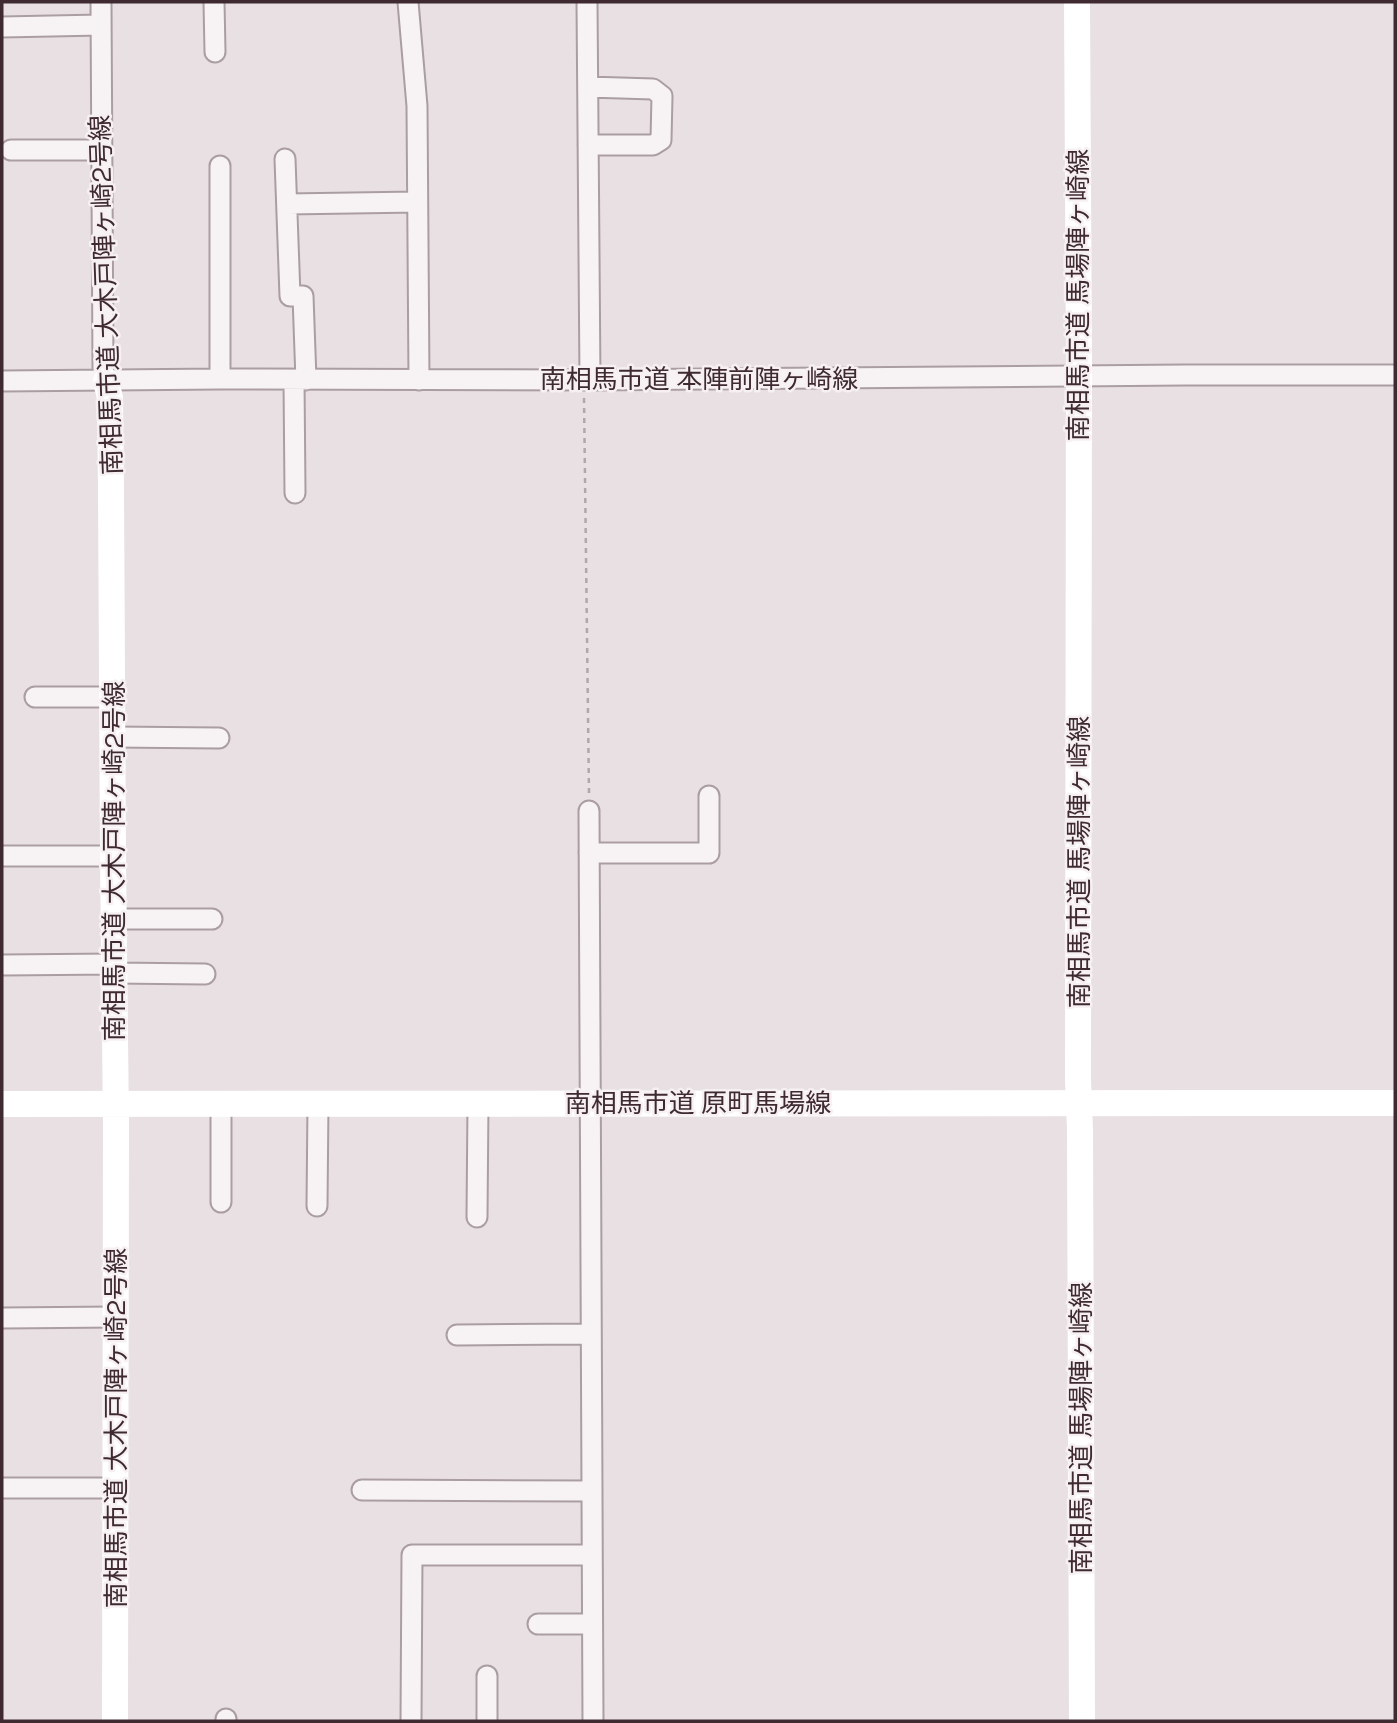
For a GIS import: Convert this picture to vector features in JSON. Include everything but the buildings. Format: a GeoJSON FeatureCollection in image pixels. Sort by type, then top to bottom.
{"type":"FeatureCollection","features":[{"type":"Feature","properties":{"kind":"street","name":"南相馬市道 大木戸陣ヶ崎2号線"},"geometry":{"type":"LineString","coordinates":[[101,2],[103,368],[110,398],[113,737],[115,1721]]}},
{"type":"Feature","properties":{"kind":"street"},"geometry":{"type":"LineString","coordinates":[[214,2],[215,52]]}},
{"type":"Feature","properties":{"kind":"street"},"geometry":{"type":"LineString","coordinates":[[408,2],[417,106],[419,380]]}},
{"type":"Feature","properties":{"kind":"street"},"geometry":{"type":"LineString","coordinates":[[587,2],[590,380]]}},
{"type":"Feature","properties":{"kind":"street","name":"南相馬市道 馬場陣ヶ崎線"},"geometry":{"type":"LineString","coordinates":[[1077,2],[1082,1721]]}},
{"type":"Feature","properties":{"kind":"street"},"geometry":{"type":"LineString","coordinates":[[2,27],[101,25]]}},
{"type":"Feature","properties":{"kind":"street"},"geometry":{"type":"LineString","coordinates":[[588,87],[653,89],[662,96],[661,140],[653,145],[588,145]]}},
{"type":"Feature","properties":{"kind":"street"},"geometry":{"type":"LineString","coordinates":[[11,150],[101,150]]}},
{"type":"Feature","properties":{"kind":"street"},"geometry":{"type":"LineString","coordinates":[[285,159],[290,296],[303,296],[295,493]]}},
{"type":"Feature","properties":{"kind":"street"},"geometry":{"type":"LineString","coordinates":[[220,166],[220,379]]}},
{"type":"Feature","properties":{"kind":"street"},"geometry":{"type":"LineString","coordinates":[[286,204],[417,202]]}},
{"type":"Feature","properties":{"kind":"street","name":"南相馬市道 本陣前陣ヶ崎線"},"geometry":{"type":"LineString","coordinates":[[2,381],[1395,375]]}},
{"type":"Feature","properties":{"kind":"street"},"geometry":{"type":"LineString","coordinates":[[35,697],[112,697]]}},
{"type":"Feature","properties":{"kind":"street"},"geometry":{"type":"LineString","coordinates":[[113,737],[219,738]]}},
{"type":"Feature","properties":{"kind":"street"},"geometry":{"type":"LineString","coordinates":[[589,853],[709,853],[709,796]]}},
{"type":"Feature","properties":{"kind":"street"},"geometry":{"type":"LineString","coordinates":[[589,811],[593,1721]]}},
{"type":"Feature","properties":{"kind":"street"},"geometry":{"type":"LineString","coordinates":[[2,856],[113,856]]}},
{"type":"Feature","properties":{"kind":"street"},"geometry":{"type":"LineString","coordinates":[[114,919],[212,919]]}},
{"type":"Feature","properties":{"kind":"street"},"geometry":{"type":"LineString","coordinates":[[2,965],[205,974]]}},
{"type":"Feature","properties":{"kind":"street"},"geometry":{"type":"LineString","coordinates":[[221,1103],[221,1202]]}},
{"type":"Feature","properties":{"kind":"street"},"geometry":{"type":"LineString","coordinates":[[317,1206],[318,1103]]}},
{"type":"Feature","properties":{"kind":"street"},"geometry":{"type":"LineString","coordinates":[[477,1217],[478,1103]]}},
{"type":"Feature","properties":{"kind":"street","name":"南相馬市道 原町馬場線"},"geometry":{"type":"LineString","coordinates":[[2,1104],[1395,1103]]}},
{"type":"Feature","properties":{"kind":"street"},"geometry":{"type":"LineString","coordinates":[[2,1318],[116,1317]]}},
{"type":"Feature","properties":{"kind":"street"},"geometry":{"type":"LineString","coordinates":[[457,1335],[591,1334]]}},
{"type":"Feature","properties":{"kind":"street"},"geometry":{"type":"LineString","coordinates":[[2,1489],[116,1488]]}},
{"type":"Feature","properties":{"kind":"street"},"geometry":{"type":"LineString","coordinates":[[362,1490],[591,1491]]}},
{"type":"Feature","properties":{"kind":"street"},"geometry":{"type":"LineString","coordinates":[[411,1721],[412,1555],[591,1555]]}},
{"type":"Feature","properties":{"kind":"street"},"geometry":{"type":"LineString","coordinates":[[538,1624],[592,1624]]}},
{"type":"Feature","properties":{"kind":"street"},"geometry":{"type":"LineString","coordinates":[[486,1676],[487,1721]]}},
{"type":"Feature","properties":{"kind":"path"},"geometry":{"type":"LineString","coordinates":[[589,811],[584,390],[590,380]]}}]}
